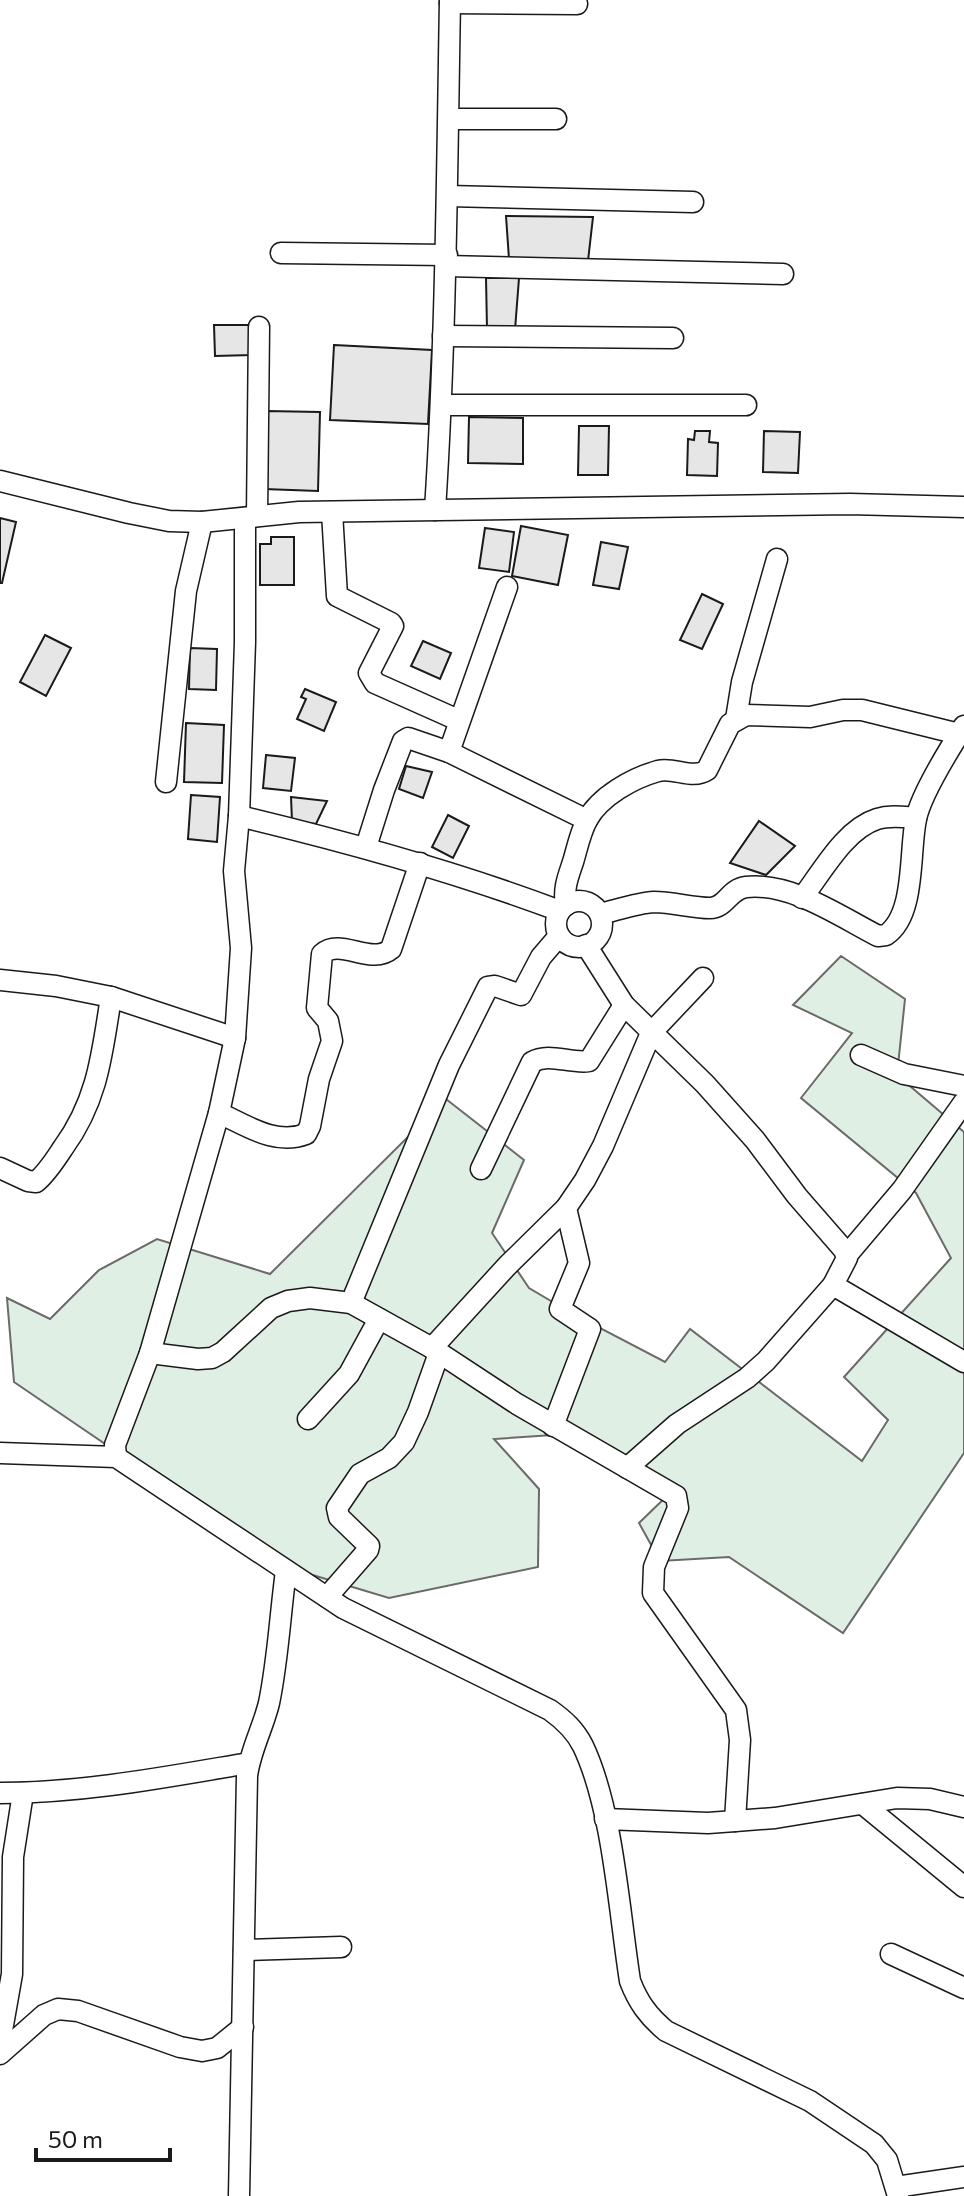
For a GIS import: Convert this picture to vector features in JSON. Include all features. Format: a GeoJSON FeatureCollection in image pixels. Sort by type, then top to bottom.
{"type":"FeatureCollection","features":[{"type":"Feature","properties":{"kind":"street"},"geometry":{"type":"LineString","coordinates":[[435,510],[442,405],[450,2],[577,4]]}},
{"type":"Feature","properties":{"kind":"street"},"geometry":{"type":"LineString","coordinates":[[449,119],[556,119]]}},
{"type":"Feature","properties":{"kind":"street"},"geometry":{"type":"LineString","coordinates":[[448,196],[693,202]]}},
{"type":"Feature","properties":{"kind":"street"},"geometry":{"type":"LineString","coordinates":[[281,253],[783,274]]}},
{"type":"Feature","properties":{"kind":"street"},"geometry":{"type":"LineString","coordinates":[[116,1457],[115,1445],[150,1353],[219,1113],[235,1038],[241,948],[234,871],[239,816],[259,327]]}},
{"type":"Feature","properties":{"kind":"street"},"geometry":{"type":"LineString","coordinates":[[443,336],[673,338]]}},
{"type":"Feature","properties":{"kind":"street"},"geometry":{"type":"LineString","coordinates":[[442,405],[746,405]]}},
{"type":"Feature","properties":{"kind":"street"},"geometry":{"type":"LineString","coordinates":[[0,481],[129,513],[169,521],[202,522],[332,512],[850,504],[964,507]]}},
{"type":"Feature","properties":{"kind":"street"},"geometry":{"type":"LineString","coordinates":[[332,512],[337,596],[393,626],[369,678],[458,720]]}},
{"type":"Feature","properties":{"kind":"street"},"geometry":{"type":"LineString","coordinates":[[166,782],[186,591],[202,522]]}},
{"type":"Feature","properties":{"kind":"street"},"geometry":{"type":"LineString","coordinates":[[736,719],[742,682],[777,559]]}},
{"type":"Feature","properties":{"kind":"street"},"geometry":{"type":"LineString","coordinates":[[449,752],[507,587]]}},
{"type":"Feature","properties":{"kind":"street"},"geometry":{"type":"LineString","coordinates":[[843,710],[862,710],[961,730],[916,818],[906,900],[893,931],[878,936],[802,898],[767,887],[733,891],[723,904],[712,908],[650,902],[600,914],[599,935],[586,945],[569,945],[559,936],[557,919],[563,908],[565,885],[587,820],[617,790],[636,780],[667,770],[695,775],[707,770],[730,724],[736,719],[756,714],[810,717],[843,710]]}},
{"type":"Feature","properties":{"kind":"street"},"geometry":{"type":"LineString","coordinates":[[366,847],[403,741],[414,738],[587,820]]}},
{"type":"Feature","properties":{"kind":"street"},"geometry":{"type":"LineString","coordinates":[[239,816],[366,847],[563,908],[576,902],[588,905],[600,914]]}},
{"type":"Feature","properties":{"kind":"street"},"geometry":{"type":"LineString","coordinates":[[802,898],[859,829],[875,819],[896,816],[916,818]]}},
{"type":"Feature","properties":{"kind":"street"},"geometry":{"type":"LineString","coordinates":[[219,1113],[281,1139],[306,1134],[322,1067],[332,1041],[328,1021],[317,1008],[322,954],[327,949],[335,949],[376,955],[391,949],[420,863]]}},
{"type":"Feature","properties":{"kind":"street"},"geometry":{"type":"LineString","coordinates":[[351,1303],[449,1065],[488,987],[495,986],[521,995],[541,957],[559,936]]}},
{"type":"Feature","properties":{"kind":"street"},"geometry":{"type":"LineString","coordinates":[[586,945],[624,1005],[705,1084],[755,1140],[847,1255]]}},
{"type":"Feature","properties":{"kind":"street"},"geometry":{"type":"LineString","coordinates":[[327,1597],[369,1546],[339,1517],[337,1508],[360,1474],[389,1458],[404,1442],[418,1412],[436,1351],[507,1266],[566,1208],[603,1146],[651,1033],[703,978]]}},
{"type":"Feature","properties":{"kind":"street"},"geometry":{"type":"LineString","coordinates":[[0,980],[56,986],[111,997],[235,1038]]}},
{"type":"Feature","properties":{"kind":"street"},"geometry":{"type":"LineString","coordinates":[[0,1168],[36,1182],[76,1130],[96,1083],[111,997]]}},
{"type":"Feature","properties":{"kind":"street"},"geometry":{"type":"LineString","coordinates":[[481,1169],[532,1062],[545,1057],[589,1061],[624,1005]]}},
{"type":"Feature","properties":{"kind":"street"},"geometry":{"type":"LineString","coordinates":[[861,1055],[904,1074],[964,1086]]}},
{"type":"Feature","properties":{"kind":"street"},"geometry":{"type":"LineString","coordinates":[[627,1468],[677,1424],[747,1378],[766,1361],[833,1285],[847,1255],[902,1190],[964,1102]]}},
{"type":"Feature","properties":{"kind":"street"},"geometry":{"type":"LineString","coordinates":[[553,1426],[590,1329],[560,1307],[579,1263],[566,1208]]}},
{"type":"Feature","properties":{"kind":"street"},"geometry":{"type":"LineString","coordinates":[[833,1285],[964,1362]]}},
{"type":"Feature","properties":{"kind":"street"},"geometry":{"type":"LineString","coordinates":[[150,1353],[212,1358],[233,1343],[261,1315],[288,1301],[310,1298],[351,1303],[436,1351],[553,1426],[671,1493],[678,1500],[678,1508],[654,1567],[653,1593],[736,1710],[740,1740],[735,1821]]}},
{"type":"Feature","properties":{"kind":"street"},"geometry":{"type":"LineString","coordinates":[[308,1419],[349,1374],[379,1319]]}},
{"type":"Feature","properties":{"kind":"street"},"geometry":{"type":"LineString","coordinates":[[0,1453],[116,1457],[343,1608],[550,1710],[568,1723],[582,1745],[605,1819],[630,1981],[638,2001],[652,2020],[666,2031],[810,2101],[874,2144],[887,2160],[897,2191],[964,2177]]}},
{"type":"Feature","properties":{"kind":"street"},"geometry":{"type":"LineString","coordinates":[[239,2196],[249,1763],[270,1696],[286,1571]]}},
{"type":"Feature","properties":{"kind":"street"},"geometry":{"type":"LineString","coordinates":[[0,1793],[156,1780],[249,1763]]}},
{"type":"Feature","properties":{"kind":"street"},"geometry":{"type":"LineString","coordinates":[[0,2042],[12,1974],[13,1857],[23,1793]]}},
{"type":"Feature","properties":{"kind":"street"},"geometry":{"type":"LineString","coordinates":[[605,1819],[708,1823],[775,1818],[897,1798],[930,1799],[964,1807]]}},
{"type":"Feature","properties":{"kind":"street"},"geometry":{"type":"LineString","coordinates":[[863,1804],[964,1887]]}},
{"type":"Feature","properties":{"kind":"street"},"geometry":{"type":"LineString","coordinates":[[244,1950],[341,1947]]}},
{"type":"Feature","properties":{"kind":"street"},"geometry":{"type":"LineString","coordinates":[[891,1954],[964,1988]]}},
{"type":"Feature","properties":{"kind":"street"},"geometry":{"type":"LineString","coordinates":[[0,2054],[44,2015],[58,2009],[78,2011],[180,2047],[202,2051],[217,2048],[243,2027]]}},
{"type":"Feature","properties":{"kind":"green space"},"geometry":{"type":"Polygon","coordinates":[[[841,956],[905,999],[897,1075],[964,1132],[964,1453],[843,1633],[729,1557],[660,1561],[639,1523],[671,1492],[553,1435],[494,1439],[539,1489],[538,1567],[389,1598],[286,1567],[14,1382],[7,1298],[50,1319],[99,1270],[157,1239],[270,1274],[446,1099],[524,1160],[492,1233],[529,1288],[665,1362],[690,1329],[862,1461],[888,1420],[844,1377],[951,1258],[916,1193],[801,1098],[852,1033],[793,1005],[841,956]]]}},
{"type":"Feature","properties":{"kind":"building"},"geometry":{"type":"Polygon","coordinates":[[[506,216],[593,217],[588,261],[509,259],[506,216]]]}},
{"type":"Feature","properties":{"kind":"building"},"geometry":{"type":"Polygon","coordinates":[[[486,278],[519,278],[515,330],[487,329],[486,278]]]}},
{"type":"Feature","properties":{"kind":"building"},"geometry":{"type":"Polygon","coordinates":[[[214,325],[252,325],[252,355],[215,356],[214,325]]]}},
{"type":"Feature","properties":{"kind":"building"},"geometry":{"type":"Polygon","coordinates":[[[334,345],[432,350],[428,424],[330,420],[334,345]]]}},
{"type":"Feature","properties":{"kind":"building"},"geometry":{"type":"Polygon","coordinates":[[[266,411],[320,412],[318,491],[264,489],[266,411]]]}},
{"type":"Feature","properties":{"kind":"building"},"geometry":{"type":"Polygon","coordinates":[[[469,417],[523,418],[523,464],[468,463],[469,417]]]}},
{"type":"Feature","properties":{"kind":"building"},"geometry":{"type":"Polygon","coordinates":[[[579,426],[609,426],[608,475],[578,475],[579,426]]]}},
{"type":"Feature","properties":{"kind":"building"},"geometry":{"type":"Polygon","coordinates":[[[695,431],[710,431],[709,442],[718,443],[717,476],[687,475],[688,439],[694,440],[695,431]]]}},
{"type":"Feature","properties":{"kind":"building"},"geometry":{"type":"Polygon","coordinates":[[[764,431],[800,432],[798,473],[763,472],[764,431]]]}},
{"type":"Feature","properties":{"kind":"building"},"geometry":{"type":"Polygon","coordinates":[[[0,518],[16,522],[2,583],[0,583],[0,518]]]}},
{"type":"Feature","properties":{"kind":"building"},"geometry":{"type":"Polygon","coordinates":[[[521,526],[568,535],[558,585],[512,576],[521,526]]]}},
{"type":"Feature","properties":{"kind":"building"},"geometry":{"type":"Polygon","coordinates":[[[485,528],[514,532],[509,572],[479,568],[485,528]]]}},
{"type":"Feature","properties":{"kind":"building"},"geometry":{"type":"Polygon","coordinates":[[[271,537],[294,537],[294,585],[260,585],[260,544],[271,544],[271,537]]]}},
{"type":"Feature","properties":{"kind":"building"},"geometry":{"type":"Polygon","coordinates":[[[601,542],[628,547],[619,589],[593,585],[601,542]]]}},
{"type":"Feature","properties":{"kind":"building"},"geometry":{"type":"Polygon","coordinates":[[[702,594],[723,604],[702,649],[680,640],[702,594]]]}},
{"type":"Feature","properties":{"kind":"building"},"geometry":{"type":"Polygon","coordinates":[[[45,635],[71,648],[46,696],[20,682],[45,635]]]}},
{"type":"Feature","properties":{"kind":"building"},"geometry":{"type":"Polygon","coordinates":[[[423,641],[451,653],[440,679],[411,666],[423,641]]]}},
{"type":"Feature","properties":{"kind":"building"},"geometry":{"type":"Polygon","coordinates":[[[190,648],[217,649],[216,690],[189,689],[190,648]]]}},
{"type":"Feature","properties":{"kind":"building"},"geometry":{"type":"Polygon","coordinates":[[[305,689],[336,702],[324,731],[297,719],[306,699],[301,697],[305,689]]]}},
{"type":"Feature","properties":{"kind":"building"},"geometry":{"type":"Polygon","coordinates":[[[186,723],[224,725],[222,783],[184,782],[186,723]]]}},
{"type":"Feature","properties":{"kind":"building"},"geometry":{"type":"Polygon","coordinates":[[[266,755],[295,758],[291,791],[263,788],[266,755]]]}},
{"type":"Feature","properties":{"kind":"building"},"geometry":{"type":"Polygon","coordinates":[[[406,766],[432,772],[423,798],[399,789],[406,766]]]}},
{"type":"Feature","properties":{"kind":"building"},"geometry":{"type":"Polygon","coordinates":[[[191,795],[220,797],[217,842],[188,839],[191,795]]]}},
{"type":"Feature","properties":{"kind":"building"},"geometry":{"type":"Polygon","coordinates":[[[291,797],[327,801],[316,824],[292,821],[291,797]]]}},
{"type":"Feature","properties":{"kind":"building"},"geometry":{"type":"Polygon","coordinates":[[[448,815],[469,826],[453,858],[432,847],[448,815]]]}},
{"type":"Feature","properties":{"kind":"building"},"geometry":{"type":"Polygon","coordinates":[[[759,821],[795,846],[766,875],[730,863],[759,821]]]}}]}
